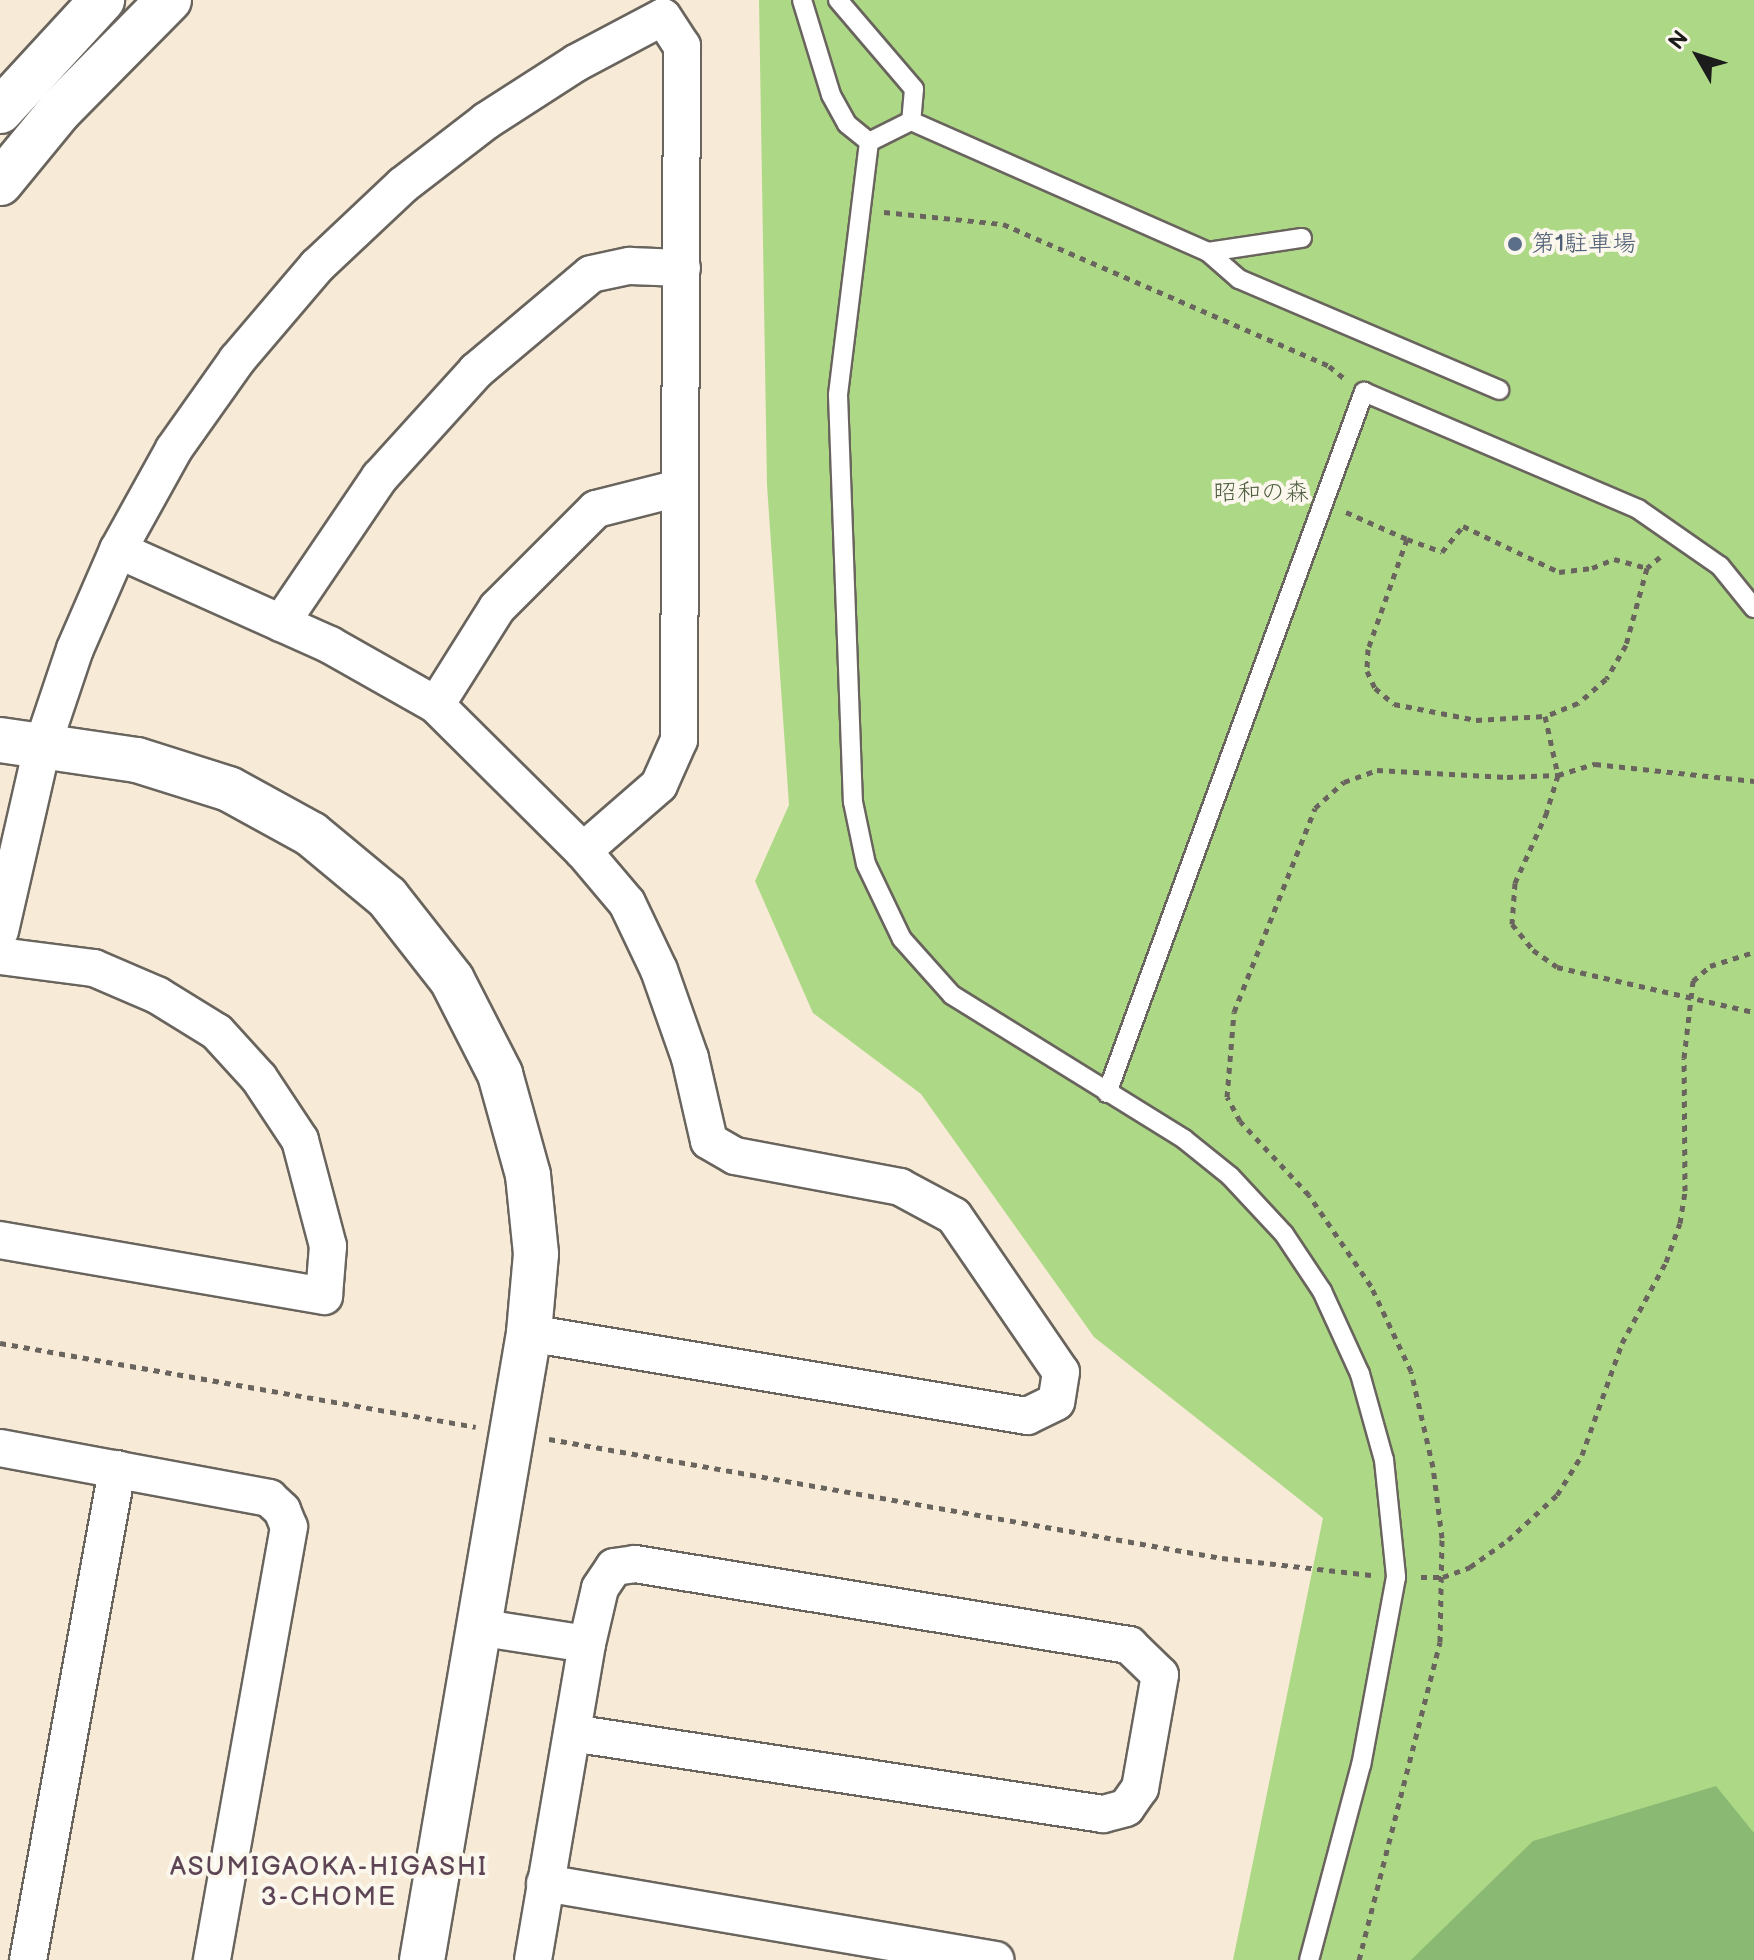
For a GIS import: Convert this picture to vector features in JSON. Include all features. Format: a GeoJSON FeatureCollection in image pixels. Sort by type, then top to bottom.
{"type":"FeatureCollection","features":[{"type":"Feature","properties":{"kind":"street"},"geometry":{"type":"LineString","coordinates":[[0,111],[102,0]]}},
{"type":"Feature","properties":{"kind":"street"},"geometry":{"type":"LineString","coordinates":[[0,183],[60,110],[169,0]]}},
{"type":"Feature","properties":{"kind":"street"},"geometry":{"type":"LineString","coordinates":[[0,931],[21,743],[118,550],[183,436],[237,360],[317,266],[403,185],[486,121],[576,63],[663,17],[682,46],[677,753],[659,785],[583,851]]}},
{"type":"Feature","properties":{"kind":"street"},"geometry":{"type":"LineString","coordinates":[[281,623],[380,477],[476,371],[591,274],[630,266],[682,268]]}},
{"type":"Feature","properties":{"kind":"street"},"geometry":{"type":"LineString","coordinates":[[436,705],[497,608],[596,509],[679,488]]}},
{"type":"Feature","properties":{"kind":"street"},"geometry":{"type":"LineString","coordinates":[[118,550],[330,645],[436,705],[583,851],[627,903],[659,970],[690,1058],[709,1141],[735,1156],[900,1187],[954,1216],[1061,1372],[1056,1402],[1027,1416],[529,1333]]}},
{"type":"Feature","properties":{"kind":"street"},"geometry":{"type":"LineString","coordinates":[[21,743],[137,760],[229,789],[311,834],[387,897],[452,980],[500,1074],[528,1175],[536,1254],[529,1333],[422,1960]]}},
{"type":"Feature","properties":{"kind":"street"},"geometry":{"type":"LineString","coordinates":[[0,956],[94,968],[157,995],[217,1032],[259,1078],[300,1140],[328,1246],[324,1296],[0,1240]]}},
{"type":"Feature","properties":{"kind":"street"},"geometry":{"type":"LineString","coordinates":[[0,1448],[269,1498],[282,1510],[289,1527],[212,1960]]}},
{"type":"Feature","properties":{"kind":"street"},"geometry":{"type":"LineString","coordinates":[[28,1960],[117,1469]]}},
{"type":"Feature","properties":{"kind":"street"},"geometry":{"type":"LineString","coordinates":[[533,1960],[587,1644],[600,1588],[614,1567],[635,1564],[1129,1645],[1160,1675],[1140,1788],[1126,1808],[1103,1814],[572,1733]]}},
{"type":"Feature","properties":{"kind":"street"},"geometry":{"type":"LineString","coordinates":[[477,1627],[587,1644]]}},
{"type":"Feature","properties":{"kind":"street"},"geometry":{"type":"LineString","coordinates":[[545,1883],[995,1960]]}},
{"type":"Feature","properties":{"kind":"lane"},"geometry":{"type":"LineString","coordinates":[[802,0],[831,95],[847,124],[869,142]]}},
{"type":"Feature","properties":{"kind":"lane"},"geometry":{"type":"LineString","coordinates":[[838,0],[914,89],[911,121]]}},
{"type":"Feature","properties":{"kind":"lane"},"geometry":{"type":"LineString","coordinates":[[869,142],[911,121]]}},
{"type":"Feature","properties":{"kind":"lane"},"geometry":{"type":"LineString","coordinates":[[911,121],[1208,252],[1239,279],[1499,390]]}},
{"type":"Feature","properties":{"kind":"lane"},"geometry":{"type":"LineString","coordinates":[[869,142],[838,395],[853,802],[866,864],[902,939],[952,995],[1184,1139],[1230,1176],[1284,1234],[1322,1291],[1360,1374],[1384,1460],[1394,1591],[1361,1765],[1309,1960]]}},
{"type":"Feature","properties":{"kind":"lane"},"geometry":{"type":"LineString","coordinates":[[1208,252],[1302,238]]}},
{"type":"Feature","properties":{"kind":"lane"},"geometry":{"type":"LineString","coordinates":[[1107,1093],[1364,392],[1638,509],[1686,537],[1720,566],[1754,608]]}},
{"type":"Feature","properties":{"kind":"path"},"geometry":{"type":"LineString","coordinates":[[861,209],[1003,224],[1329,366],[1364,392]]}},
{"type":"Feature","properties":{"kind":"path"},"geometry":{"type":"LineString","coordinates":[[1324,502],[1442,552],[1463,526],[1559,572],[1592,568],[1614,559],[1647,568]]}},
{"type":"Feature","properties":{"kind":"path"},"geometry":{"type":"LineString","coordinates":[[1407,539],[1368,649],[1367,671],[1375,688],[1394,704],[1476,720],[1545,716],[1578,703],[1606,679],[1626,645],[1647,568],[1686,537]]}},
{"type":"Feature","properties":{"kind":"path"},"geometry":{"type":"LineString","coordinates":[[1545,716],[1558,775],[1547,812],[1515,883],[1512,924],[1533,950],[1557,967],[1754,1012]]}},
{"type":"Feature","properties":{"kind":"path"},"geometry":{"type":"LineString","coordinates":[[1359,1960],[1440,1642],[1443,1564],[1437,1495],[1411,1371],[1371,1286],[1318,1206],[1240,1121],[1227,1097],[1234,1012],[1315,808],[1344,782],[1377,770],[1406,768],[1507,777],[1558,775],[1595,764],[1754,781]]}},
{"type":"Feature","properties":{"kind":"green space","name":"昭和の森"},"geometry":{"type":"Polygon","coordinates":[[[759,0],[1754,0],[1754,1960],[1233,1960],[1323,1518],[1094,1337],[921,1094],[813,1013],[755,881],[789,805],[767,485],[759,0]]]}},
{"type":"Feature","properties":{"kind":"green space"},"geometry":{"type":"Polygon","coordinates":[[[1716,1786],[1754,1833],[1754,1960],[1411,1960],[1533,1841],[1716,1786]]]}},
{"type":"Feature","properties":{"kind":"place","name":"第1駐車場"},"geometry":{"type":"Point","coordinates":[1515,244]}},
{"type":"Feature","properties":{"kind":"district","name":"ASUMIGAOKA-HIGASHI 3-CHOME"},"geometry":{"type":"Point","coordinates":[329,1883]}}]}
